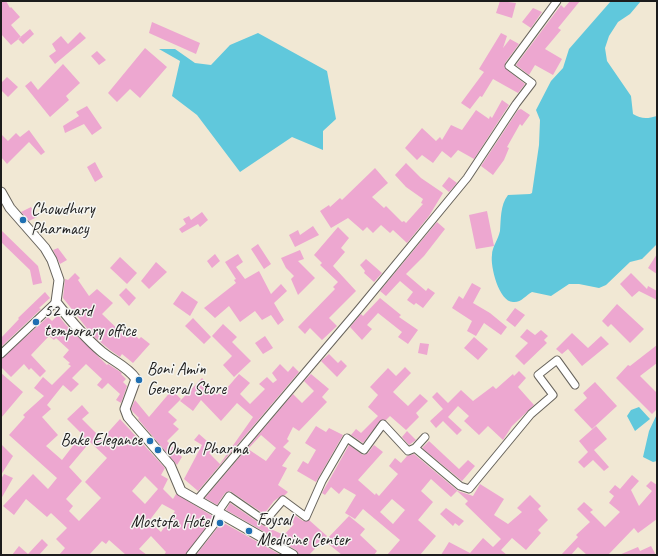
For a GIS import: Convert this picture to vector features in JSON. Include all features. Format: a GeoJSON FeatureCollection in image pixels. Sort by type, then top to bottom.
{"type":"FeatureCollection","features":[{"type":"Feature","properties":{"kind":"street"},"geometry":{"type":"LineString","coordinates":[[197,500],[359,309],[467,178],[516,104],[532,83],[508,66],[557,1]]}},
{"type":"Feature","properties":{"kind":"street"},"geometry":{"type":"LineString","coordinates":[[1,192],[10,208],[45,248],[52,260],[59,280],[56,302],[1,354]]}},
{"type":"Feature","properties":{"kind":"street"},"geometry":{"type":"LineString","coordinates":[[56,302],[71,322],[88,340],[104,354],[132,373],[136,379],[125,409],[128,417],[170,465],[181,491],[293,555]]}},
{"type":"Feature","properties":{"kind":"street"},"geometry":{"type":"LineString","coordinates":[[415,448],[460,486],[469,489],[531,414],[553,395],[538,375],[557,360],[575,385]]}},
{"type":"Feature","properties":{"kind":"street"},"geometry":{"type":"LineString","coordinates":[[190,555],[220,513],[229,496],[265,521],[283,500],[306,517],[322,482],[347,438],[364,450],[383,424],[408,451],[415,448],[425,437]]}},
{"type":"Feature","properties":{"kind":"water"},"geometry":{"type":"Polygon","coordinates":[[[611,1],[641,1],[630,14],[618,22],[609,36],[605,48],[607,61],[631,96],[633,114],[644,118],[657,116],[657,244],[642,259],[630,262],[606,285],[599,288],[579,284],[569,284],[551,296],[532,292],[518,301],[513,302],[508,300],[500,290],[496,283],[492,267],[492,252],[500,231],[501,213],[505,199],[508,195],[532,193],[539,145],[540,120],[536,110],[551,81],[563,68],[569,49],[611,1]]]}},
{"type":"Feature","properties":{"kind":"water"},"geometry":{"type":"Polygon","coordinates":[[[258,33],[327,71],[336,119],[323,131],[323,150],[292,137],[240,172],[197,115],[172,96],[180,61],[159,49],[175,49],[195,63],[211,65],[230,45],[258,33]]]}},
{"type":"Feature","properties":{"kind":"water"},"geometry":{"type":"Polygon","coordinates":[[[639,407],[650,419],[635,431],[627,416],[631,410],[639,407]]]}},
{"type":"Feature","properties":{"kind":"water"},"geometry":{"type":"Polygon","coordinates":[[[657,414],[657,461],[653,462],[643,457],[649,431],[657,414]]]}},
{"type":"Feature","properties":{"kind":"building"},"geometry":{"type":"Polygon","coordinates":[[[1,1],[6,1],[10,8],[11,7],[20,17],[11,25],[21,37],[11,45],[1,34],[1,1]]]}},
{"type":"Feature","properties":{"kind":"building"},"geometry":{"type":"Polygon","coordinates":[[[500,1],[516,3],[512,18],[496,13],[500,1]]]}},
{"type":"Feature","properties":{"kind":"building"},"geometry":{"type":"Polygon","coordinates":[[[570,1],[580,1],[558,28],[561,30],[545,49],[562,59],[553,75],[535,65],[529,75],[516,65],[561,5],[564,8],[570,1]]]}},
{"type":"Feature","properties":{"kind":"building"},"geometry":{"type":"Polygon","coordinates":[[[533,8],[542,12],[531,28],[522,22],[533,8]]]}},
{"type":"Feature","properties":{"kind":"building"},"geometry":{"type":"Polygon","coordinates":[[[152,22],[200,43],[196,54],[149,33],[152,22]]]}},
{"type":"Feature","properties":{"kind":"building"},"geometry":{"type":"Polygon","coordinates":[[[30,29],[34,34],[23,44],[18,39],[30,29]]]}},
{"type":"Feature","properties":{"kind":"building"},"geometry":{"type":"Polygon","coordinates":[[[80,32],[86,38],[55,64],[49,56],[56,51],[52,44],[61,36],[68,44],[80,32]]]}},
{"type":"Feature","properties":{"kind":"building"},"geometry":{"type":"Polygon","coordinates":[[[501,33],[507,36],[503,48],[510,39],[519,44],[505,63],[505,68],[525,84],[518,93],[493,79],[482,97],[480,96],[470,109],[461,103],[484,72],[479,69],[501,33]]]}},
{"type":"Feature","properties":{"kind":"building"},"geometry":{"type":"Polygon","coordinates":[[[145,48],[167,67],[140,98],[130,89],[117,102],[108,93],[145,48]]]}},
{"type":"Feature","properties":{"kind":"building"},"geometry":{"type":"Polygon","coordinates":[[[97,51],[106,60],[99,65],[91,56],[97,51]]]}},
{"type":"Feature","properties":{"kind":"building"},"geometry":{"type":"Polygon","coordinates":[[[63,64],[80,83],[66,96],[69,100],[50,117],[25,86],[31,81],[38,90],[63,64]]]}},
{"type":"Feature","properties":{"kind":"building"},"geometry":{"type":"Polygon","coordinates":[[[7,77],[18,87],[8,97],[1,90],[1,83],[7,77]]]}},
{"type":"Feature","properties":{"kind":"building"},"geometry":{"type":"Polygon","coordinates":[[[502,100],[509,105],[474,159],[458,150],[451,158],[442,151],[433,163],[422,155],[417,160],[405,148],[422,128],[436,141],[440,137],[442,140],[451,125],[462,130],[476,110],[489,119],[490,116],[492,118],[502,100]]]}},
{"type":"Feature","properties":{"kind":"building"},"geometry":{"type":"Polygon","coordinates":[[[87,106],[102,128],[92,135],[84,124],[65,133],[63,126],[79,116],[76,112],[87,106]]]}},
{"type":"Feature","properties":{"kind":"building"},"geometry":{"type":"Polygon","coordinates":[[[521,109],[530,115],[522,126],[520,124],[507,147],[509,148],[504,160],[493,175],[481,166],[518,110],[521,109]]]}},
{"type":"Feature","properties":{"kind":"building"},"geometry":{"type":"Polygon","coordinates":[[[29,130],[45,152],[41,155],[29,142],[7,164],[1,157],[1,134],[8,141],[16,133],[20,137],[29,130]]]}},
{"type":"Feature","properties":{"kind":"building"},"geometry":{"type":"Polygon","coordinates":[[[95,162],[103,177],[95,182],[87,167],[95,162]]]}},
{"type":"Feature","properties":{"kind":"building"},"geometry":{"type":"Polygon","coordinates":[[[406,163],[421,178],[443,193],[429,216],[407,243],[393,230],[390,233],[381,225],[373,233],[367,227],[363,231],[348,218],[331,228],[320,211],[329,205],[330,207],[340,198],[342,200],[375,168],[388,183],[372,197],[384,208],[386,206],[402,222],[404,221],[406,223],[423,204],[421,203],[423,199],[406,187],[395,175],[406,163]]]}},
{"type":"Feature","properties":{"kind":"building"},"geometry":{"type":"Polygon","coordinates":[[[449,177],[457,183],[449,192],[442,186],[449,177]]]}},
{"type":"Feature","properties":{"kind":"building"},"geometry":{"type":"Polygon","coordinates":[[[31,207],[37,217],[29,221],[21,212],[31,207]]]}},
{"type":"Feature","properties":{"kind":"building"},"geometry":{"type":"Polygon","coordinates":[[[487,211],[494,246],[476,249],[469,215],[487,211]]]}},
{"type":"Feature","properties":{"kind":"building"},"geometry":{"type":"Polygon","coordinates":[[[202,212],[208,220],[200,227],[198,224],[182,233],[179,229],[186,224],[183,219],[189,216],[191,220],[202,212]]]}},
{"type":"Feature","properties":{"kind":"building"},"geometry":{"type":"Polygon","coordinates":[[[437,222],[445,229],[424,256],[406,274],[426,291],[428,288],[435,293],[423,308],[416,303],[414,305],[407,300],[413,292],[400,281],[386,296],[380,291],[437,222]]]}},
{"type":"Feature","properties":{"kind":"building"},"geometry":{"type":"Polygon","coordinates":[[[313,226],[319,235],[295,247],[289,235],[298,230],[300,235],[313,226]]]}},
{"type":"Feature","properties":{"kind":"building"},"geometry":{"type":"Polygon","coordinates":[[[338,227],[349,238],[341,248],[345,252],[333,266],[356,291],[329,318],[337,326],[322,340],[310,328],[305,334],[298,327],[335,289],[333,287],[338,282],[320,265],[322,263],[314,255],[338,227]]]}},
{"type":"Feature","properties":{"kind":"building"},"geometry":{"type":"Polygon","coordinates":[[[1,230],[38,266],[42,283],[33,285],[30,270],[1,242],[1,230]]]}},
{"type":"Feature","properties":{"kind":"building"},"geometry":{"type":"Polygon","coordinates":[[[258,244],[271,264],[264,269],[251,249],[258,244]]]}},
{"type":"Feature","properties":{"kind":"building"},"geometry":{"type":"Polygon","coordinates":[[[58,248],[67,260],[60,264],[53,250],[58,248]]]}},
{"type":"Feature","properties":{"kind":"building"},"geometry":{"type":"Polygon","coordinates":[[[300,250],[304,259],[298,261],[315,278],[298,295],[291,279],[294,276],[286,268],[281,258],[300,250]]]}},
{"type":"Feature","properties":{"kind":"building"},"geometry":{"type":"Polygon","coordinates":[[[215,254],[220,261],[212,268],[207,261],[215,254]]]}},
{"type":"Feature","properties":{"kind":"building"},"geometry":{"type":"Polygon","coordinates":[[[238,254],[243,262],[236,267],[245,279],[259,271],[271,294],[281,284],[287,291],[274,303],[284,320],[278,325],[271,315],[262,320],[255,311],[240,322],[229,306],[215,318],[204,308],[236,283],[234,280],[236,279],[225,262],[238,254]]]}},
{"type":"Feature","properties":{"kind":"building"},"geometry":{"type":"Polygon","coordinates":[[[657,254],[657,274],[648,268],[657,254]]]}},
{"type":"Feature","properties":{"kind":"building"},"geometry":{"type":"Polygon","coordinates":[[[120,257],[137,273],[127,284],[110,268],[120,257]]]}},
{"type":"Feature","properties":{"kind":"building"},"geometry":{"type":"Polygon","coordinates":[[[366,259],[382,273],[374,282],[364,273],[365,271],[360,265],[366,259]]]}},
{"type":"Feature","properties":{"kind":"building"},"geometry":{"type":"Polygon","coordinates":[[[156,262],[167,272],[149,289],[141,281],[156,262]]]}},
{"type":"Feature","properties":{"kind":"building"},"geometry":{"type":"Polygon","coordinates":[[[75,273],[80,278],[78,280],[89,296],[97,289],[113,303],[102,314],[127,338],[132,332],[139,339],[141,337],[150,344],[133,363],[122,354],[120,357],[93,336],[63,298],[65,279],[68,280],[75,273]]]}},
{"type":"Feature","properties":{"kind":"building"},"geometry":{"type":"Polygon","coordinates":[[[631,273],[647,289],[648,286],[657,291],[657,300],[639,291],[632,297],[620,284],[631,273]]]}},
{"type":"Feature","properties":{"kind":"building"},"geometry":{"type":"Polygon","coordinates":[[[472,283],[481,288],[473,303],[490,313],[507,327],[501,335],[484,323],[476,336],[467,331],[472,321],[452,308],[459,296],[463,299],[472,283]]]}},
{"type":"Feature","properties":{"kind":"building"},"geometry":{"type":"Polygon","coordinates":[[[126,288],[136,298],[129,306],[119,295],[126,288]]]}},
{"type":"Feature","properties":{"kind":"building"},"geometry":{"type":"Polygon","coordinates":[[[182,291],[198,302],[190,316],[173,304],[182,291]]]}},
{"type":"Feature","properties":{"kind":"building"},"geometry":{"type":"Polygon","coordinates":[[[45,292],[50,298],[39,308],[41,309],[1,347],[1,338],[19,319],[18,318],[45,292]]]}},
{"type":"Feature","properties":{"kind":"building"},"geometry":{"type":"Polygon","coordinates":[[[380,298],[401,315],[399,317],[418,330],[408,344],[398,337],[402,332],[378,313],[367,325],[372,329],[362,340],[350,327],[361,314],[363,316],[380,298]]]}},
{"type":"Feature","properties":{"kind":"building"},"geometry":{"type":"Polygon","coordinates":[[[617,304],[644,329],[630,343],[611,324],[608,327],[602,321],[617,304]]]}},
{"type":"Feature","properties":{"kind":"building"},"geometry":{"type":"Polygon","coordinates":[[[515,308],[525,315],[515,327],[506,320],[515,308]]]}},
{"type":"Feature","properties":{"kind":"building"},"geometry":{"type":"Polygon","coordinates":[[[58,315],[66,325],[107,365],[108,364],[122,373],[121,374],[126,379],[123,382],[127,386],[121,403],[116,400],[120,394],[108,383],[102,389],[97,385],[102,379],[86,364],[72,378],[79,384],[71,392],[63,385],[47,405],[51,409],[42,417],[58,435],[46,446],[62,460],[82,434],[67,419],[82,405],[89,413],[82,419],[102,439],[120,419],[165,468],[161,475],[168,479],[163,489],[173,499],[176,494],[214,517],[185,555],[164,555],[166,552],[151,536],[139,549],[147,555],[126,555],[109,540],[106,544],[102,541],[89,555],[59,555],[65,548],[56,539],[67,528],[51,513],[47,517],[26,499],[14,515],[3,506],[33,474],[48,489],[57,478],[9,435],[25,417],[23,415],[44,396],[34,388],[43,377],[52,385],[71,366],[68,364],[70,363],[63,357],[69,350],[56,338],[54,340],[49,336],[31,355],[46,371],[40,377],[31,368],[29,370],[24,364],[11,377],[1,367],[1,359],[48,317],[52,321],[58,315]],[[90,442],[69,467],[82,481],[66,499],[73,506],[69,511],[79,521],[101,498],[85,482],[107,458],[90,442]],[[145,476],[132,491],[145,504],[158,489],[145,476]],[[162,504],[149,521],[161,532],[175,511],[162,504]]]}},
{"type":"Feature","properties":{"kind":"building"},"geometry":{"type":"Polygon","coordinates":[[[193,318],[211,337],[204,344],[185,326],[193,318]]]}},
{"type":"Feature","properties":{"kind":"building"},"geometry":{"type":"Polygon","coordinates":[[[223,324],[237,337],[232,342],[251,361],[234,377],[223,365],[232,356],[212,336],[223,324]]]}},
{"type":"Feature","properties":{"kind":"building"},"geometry":{"type":"Polygon","coordinates":[[[527,329],[535,335],[541,330],[548,336],[544,340],[547,343],[524,365],[515,356],[528,343],[520,337],[527,329]]]}},
{"type":"Feature","properties":{"kind":"building"},"geometry":{"type":"Polygon","coordinates":[[[572,333],[588,348],[601,336],[609,344],[582,366],[568,349],[562,354],[556,349],[572,333]]]}},
{"type":"Feature","properties":{"kind":"building"},"geometry":{"type":"Polygon","coordinates":[[[265,336],[273,348],[263,354],[255,343],[265,336]]]}},
{"type":"Feature","properties":{"kind":"building"},"geometry":{"type":"Polygon","coordinates":[[[474,337],[488,349],[478,360],[464,348],[474,337]]]}},
{"type":"Feature","properties":{"kind":"building"},"geometry":{"type":"Polygon","coordinates":[[[420,343],[429,344],[427,355],[418,353],[420,343]]]}},
{"type":"Feature","properties":{"kind":"building"},"geometry":{"type":"Polygon","coordinates":[[[657,345],[657,363],[640,376],[657,393],[657,409],[652,414],[616,378],[628,365],[630,366],[657,345]]]}},
{"type":"Feature","properties":{"kind":"building"},"geometry":{"type":"Polygon","coordinates":[[[329,354],[338,363],[341,360],[347,366],[337,377],[321,361],[329,354]]]}},
{"type":"Feature","properties":{"kind":"building"},"geometry":{"type":"Polygon","coordinates":[[[280,364],[288,372],[293,366],[299,372],[198,491],[184,479],[202,445],[194,440],[199,434],[215,448],[209,453],[220,464],[253,417],[237,403],[221,421],[201,400],[193,411],[180,401],[202,378],[221,395],[239,374],[250,383],[240,394],[250,404],[265,389],[259,384],[267,377],[273,383],[277,380],[272,373],[280,364]]]}},
{"type":"Feature","properties":{"kind":"building"},"geometry":{"type":"Polygon","coordinates":[[[405,367],[411,373],[393,392],[408,406],[420,394],[428,401],[416,413],[419,417],[406,430],[390,416],[386,420],[381,420],[363,443],[351,435],[356,429],[361,433],[378,416],[368,407],[378,395],[370,387],[388,368],[396,376],[405,367]]]}},
{"type":"Feature","properties":{"kind":"building"},"geometry":{"type":"Polygon","coordinates":[[[519,371],[526,378],[518,387],[534,405],[512,426],[503,440],[488,426],[479,435],[464,421],[469,416],[458,406],[448,417],[462,430],[457,435],[443,421],[436,428],[430,421],[443,409],[432,397],[437,392],[448,403],[461,390],[473,401],[493,386],[496,389],[513,374],[514,376],[519,371]]]}},
{"type":"Feature","properties":{"kind":"building"},"geometry":{"type":"Polygon","coordinates":[[[1,373],[23,392],[1,418],[1,373]]]}},
{"type":"Feature","properties":{"kind":"building"},"geometry":{"type":"Polygon","coordinates":[[[311,374],[329,389],[322,397],[327,402],[299,431],[293,427],[287,439],[289,441],[283,447],[291,453],[282,466],[287,468],[278,485],[288,492],[274,501],[264,514],[230,491],[225,493],[217,505],[205,498],[293,394],[302,403],[314,391],[304,381],[311,374]],[[261,435],[248,449],[266,461],[276,448],[261,435]]]}},
{"type":"Feature","properties":{"kind":"building"},"geometry":{"type":"Polygon","coordinates":[[[595,382],[617,406],[592,429],[574,410],[587,398],[583,393],[595,382]]]}},
{"type":"Feature","properties":{"kind":"building"},"geometry":{"type":"Polygon","coordinates":[[[172,390],[181,399],[168,412],[177,420],[173,424],[179,429],[167,441],[182,457],[177,465],[131,409],[135,400],[149,417],[172,390]]]}},
{"type":"Feature","properties":{"kind":"building"},"geometry":{"type":"Polygon","coordinates":[[[316,426],[326,432],[329,428],[343,435],[316,482],[297,471],[303,461],[308,464],[316,450],[305,443],[316,426]]]}},
{"type":"Feature","properties":{"kind":"building"},"geometry":{"type":"Polygon","coordinates":[[[596,426],[607,439],[594,450],[609,467],[604,471],[593,460],[584,468],[578,462],[588,452],[579,441],[596,426]]]}},
{"type":"Feature","properties":{"kind":"building"},"geometry":{"type":"Polygon","coordinates":[[[407,431],[416,440],[409,445],[402,437],[407,431]]]}},
{"type":"Feature","properties":{"kind":"building"},"geometry":{"type":"Polygon","coordinates":[[[429,441],[459,469],[468,460],[475,466],[462,481],[422,448],[429,441]]]}},
{"type":"Feature","properties":{"kind":"building"},"geometry":{"type":"Polygon","coordinates":[[[1,444],[13,456],[1,475],[1,444]]]}},
{"type":"Feature","properties":{"kind":"building"},"geometry":{"type":"Polygon","coordinates":[[[349,445],[363,455],[368,453],[374,445],[383,452],[358,480],[375,495],[376,493],[379,496],[398,474],[389,466],[395,458],[401,463],[407,456],[414,454],[458,491],[473,496],[480,484],[504,499],[494,515],[508,524],[522,512],[517,508],[530,495],[541,506],[538,509],[548,520],[538,530],[541,533],[526,550],[512,538],[501,550],[507,555],[441,555],[449,542],[470,553],[483,538],[493,547],[501,539],[465,504],[468,501],[457,491],[451,497],[431,479],[421,491],[433,502],[418,520],[436,536],[420,555],[387,555],[400,540],[363,509],[355,519],[345,513],[356,495],[344,488],[339,494],[331,487],[325,495],[322,493],[349,445]],[[392,499],[380,512],[393,524],[405,510],[392,499]]]}},
{"type":"Feature","properties":{"kind":"building"},"geometry":{"type":"Polygon","coordinates":[[[4,474],[13,478],[1,499],[1,479],[4,474]]]}},
{"type":"Feature","properties":{"kind":"building"},"geometry":{"type":"Polygon","coordinates":[[[632,475],[639,481],[631,490],[639,506],[652,491],[646,486],[651,481],[657,485],[657,519],[638,533],[634,528],[608,555],[587,555],[578,547],[571,555],[561,555],[578,537],[576,535],[590,522],[577,509],[584,502],[593,510],[590,512],[605,527],[620,512],[609,503],[614,496],[609,492],[615,485],[620,489],[632,475]]]}},
{"type":"Feature","properties":{"kind":"building"},"geometry":{"type":"Polygon","coordinates":[[[230,503],[262,525],[284,535],[294,524],[288,520],[293,514],[303,521],[309,520],[327,536],[309,555],[299,555],[296,550],[226,510],[230,503]]]}},
{"type":"Feature","properties":{"kind":"building"},"geometry":{"type":"Polygon","coordinates":[[[446,508],[464,521],[459,526],[455,523],[453,526],[440,514],[446,508]]]}},
{"type":"Feature","properties":{"kind":"building"},"geometry":{"type":"Polygon","coordinates":[[[349,516],[365,529],[360,535],[377,551],[374,555],[342,555],[325,541],[349,516]]]}},
{"type":"Feature","properties":{"kind":"building"},"geometry":{"type":"Polygon","coordinates":[[[222,522],[281,555],[196,555],[222,522]]]}},
{"type":"Feature","properties":{"kind":"building"},"geometry":{"type":"Polygon","coordinates":[[[42,539],[48,545],[39,555],[12,555],[19,546],[28,554],[42,539]]]}},
{"type":"Feature","properties":{"kind":"building"},"geometry":{"type":"Polygon","coordinates":[[[651,546],[656,555],[619,555],[638,547],[640,551],[651,546]]]}},
{"type":"Feature","properties":{"kind":"place","name":"Chowdhury Pharmacy"},"geometry":{"type":"Point","coordinates":[23,220]}},
{"type":"Feature","properties":{"kind":"place","name":"52 ward temporary office"},"geometry":{"type":"Point","coordinates":[36,322]}},
{"type":"Feature","properties":{"kind":"place","name":"Boni Amin General Store"},"geometry":{"type":"Point","coordinates":[139,380]}},
{"type":"Feature","properties":{"kind":"place","name":"Bake Elegance"},"geometry":{"type":"Point","coordinates":[150,441]}},
{"type":"Feature","properties":{"kind":"place","name":"Omar Pharma"},"geometry":{"type":"Point","coordinates":[158,450]}},
{"type":"Feature","properties":{"kind":"place","name":"Mostofa Hotel"},"geometry":{"type":"Point","coordinates":[220,523]}},
{"type":"Feature","properties":{"kind":"place","name":"Foysal Medicine Center"},"geometry":{"type":"Point","coordinates":[249,531]}}]}
